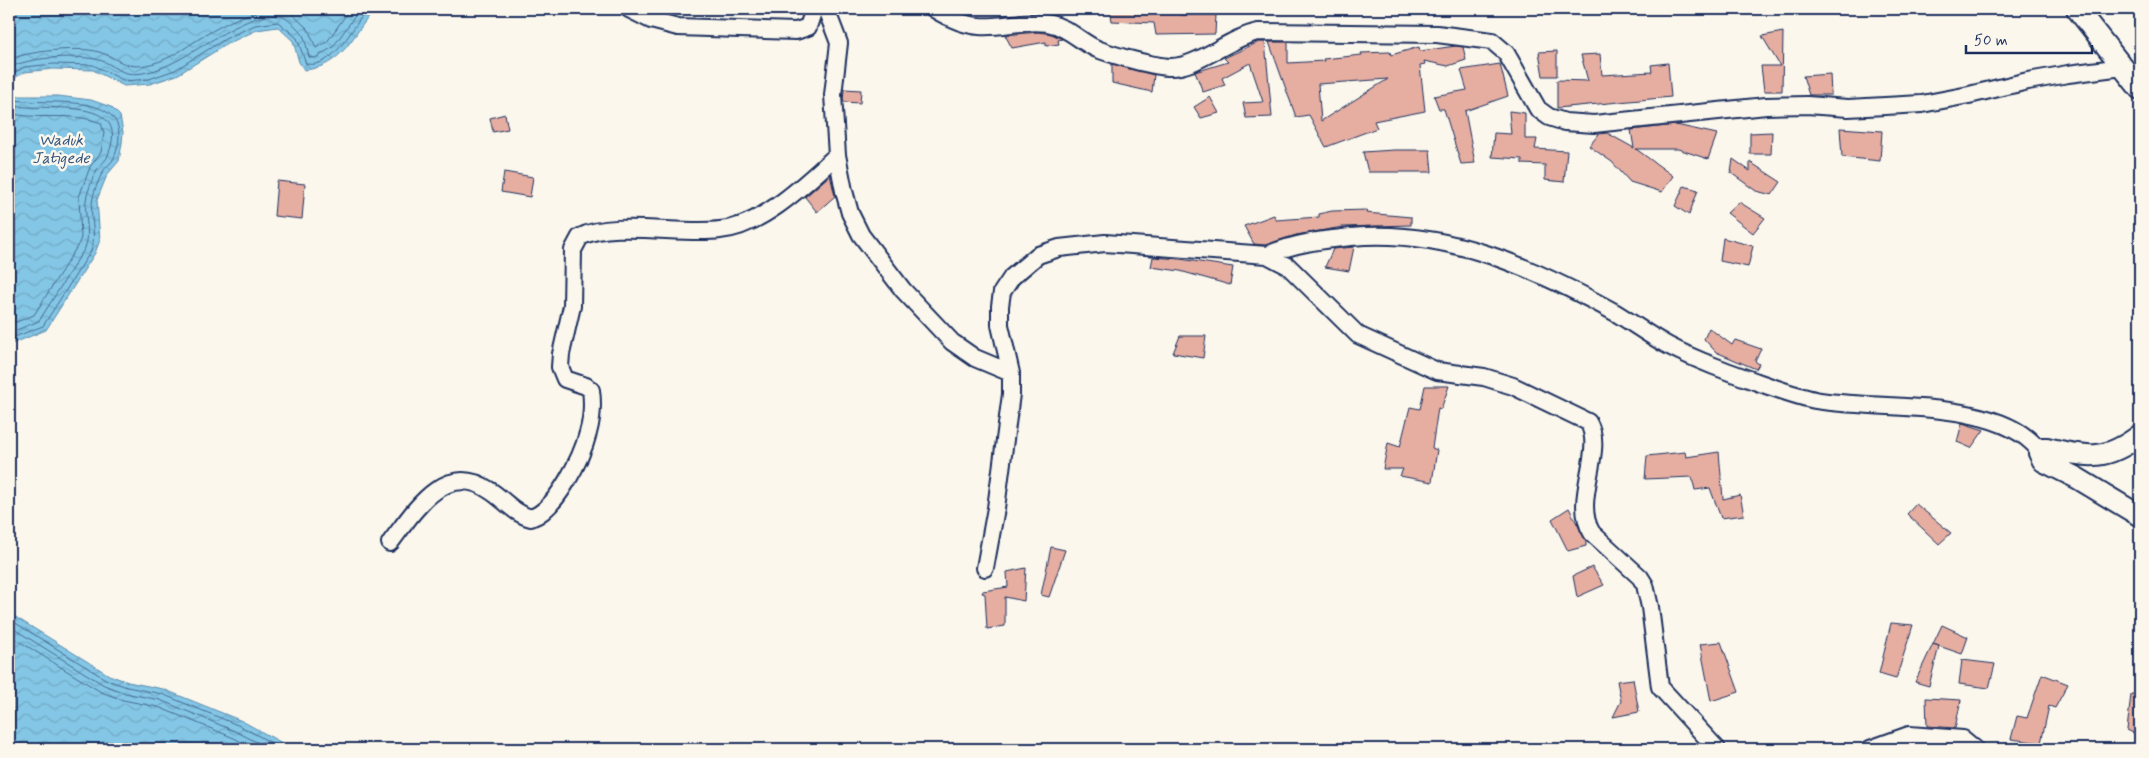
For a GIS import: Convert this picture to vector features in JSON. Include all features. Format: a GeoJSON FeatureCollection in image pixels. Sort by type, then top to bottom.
{"type":"FeatureCollection","features":[{"type":"Feature","properties":{"kind":"street"},"geometry":{"type":"LineString","coordinates":[[629,9],[651,20],[678,27],[796,30],[808,27],[814,9]]}},
{"type":"Feature","properties":{"kind":"street"},"geometry":{"type":"LineString","coordinates":[[826,9],[839,42],[833,94],[837,155],[850,213],[861,235],[881,263],[922,312],[952,342],[975,358],[1011,372]]}},
{"type":"Feature","properties":{"kind":"street"},"geometry":{"type":"LineString","coordinates":[[934,9],[954,19],[980,26],[1047,23],[1071,31],[1097,48],[1156,65],[1171,67],[1193,62],[1239,37],[1258,32],[1437,34],[1492,41],[1506,53],[1538,109],[1549,117],[1565,122],[1594,124],[1766,106],[1807,105],[1848,108],[1922,104],[2044,78],[2123,67]]}},
{"type":"Feature","properties":{"kind":"street"},"geometry":{"type":"LineString","coordinates":[[2077,9],[2140,89]]}},
{"type":"Feature","properties":{"kind":"street"},"geometry":{"type":"LineString","coordinates":[[390,543],[428,495],[446,484],[460,482],[479,484],[489,489],[521,514],[530,518],[548,506],[566,481],[583,451],[592,413],[591,390],[586,386],[565,379],[560,368],[561,354],[572,306],[573,250],[580,237],[601,229],[714,231],[742,224],[758,217],[784,200],[803,186],[837,155]]}},
{"type":"Feature","properties":{"kind":"street"},"geometry":{"type":"LineString","coordinates":[[1267,256],[1299,243],[1368,236],[1460,245],[1526,268],[1564,286],[1668,345],[1722,370],[1803,398],[1978,415],[2006,426],[2023,435],[2039,450],[2039,456],[2043,461],[2077,478],[2140,516]]}},
{"type":"Feature","properties":{"kind":"street"},"geometry":{"type":"LineString","coordinates":[[984,568],[1004,454],[1011,394],[1011,372],[1000,325],[1000,306],[1002,292],[1012,277],[1038,255],[1059,248],[1105,243],[1267,256],[1288,266],[1358,334],[1437,371],[1484,377],[1513,386],[1588,422],[1592,433],[1593,445],[1584,512],[1587,526],[1592,533],[1640,577],[1645,585],[1650,607],[1660,686],[1717,749]]}},
{"type":"Feature","properties":{"kind":"street"},"geometry":{"type":"LineString","coordinates":[[2039,450],[2047,448],[2094,456],[2124,447],[2140,435]]}},
{"type":"Feature","properties":{"kind":"street"},"geometry":{"type":"LineString","coordinates":[[1870,749],[1909,735],[1963,739],[1975,749]]}},
{"type":"Feature","properties":{"kind":"water"},"geometry":{"type":"Polygon","coordinates":[[[9,9],[375,9],[346,48],[328,63],[317,68],[304,70],[299,62],[293,41],[278,27],[257,30],[227,44],[177,75],[150,84],[124,86],[93,70],[53,69],[25,72],[9,81],[9,9]]]}},
{"type":"Feature","properties":{"kind":"water","name":"Waduk Jatigede"},"geometry":{"type":"Polygon","coordinates":[[[9,94],[20,96],[58,96],[91,100],[111,107],[120,116],[123,132],[119,161],[107,175],[97,200],[100,240],[95,253],[46,330],[9,345],[9,94]]]}},
{"type":"Feature","properties":{"kind":"water"},"geometry":{"type":"Polygon","coordinates":[[[9,613],[109,675],[128,682],[163,689],[242,721],[293,749],[9,749],[9,613]]]}},
{"type":"Feature","properties":{"kind":"building"},"geometry":{"type":"Polygon","coordinates":[[[1110,9],[1180,9],[1181,15],[1216,15],[1215,34],[1156,35],[1154,23],[1112,21],[1110,9]]]}},
{"type":"Feature","properties":{"kind":"building"},"geometry":{"type":"Polygon","coordinates":[[[1038,32],[1052,34],[1062,39],[1058,40],[1059,44],[1046,46],[1046,42],[1012,48],[1005,35],[1038,32]]]}},
{"type":"Feature","properties":{"kind":"building"},"geometry":{"type":"Polygon","coordinates":[[[1783,32],[1782,91],[1764,91],[1761,66],[1780,66],[1762,36],[1783,32]]]}},
{"type":"Feature","properties":{"kind":"building"},"geometry":{"type":"Polygon","coordinates":[[[1259,42],[1265,42],[1272,117],[1246,118],[1243,103],[1263,102],[1250,63],[1222,78],[1225,85],[1203,92],[1195,72],[1228,62],[1224,58],[1259,42]]]}},
{"type":"Feature","properties":{"kind":"building"},"geometry":{"type":"Polygon","coordinates":[[[1269,42],[1288,42],[1288,63],[1324,61],[1323,59],[1362,55],[1361,53],[1390,52],[1391,55],[1419,47],[1420,51],[1456,46],[1463,47],[1466,60],[1448,66],[1424,61],[1425,64],[1420,65],[1425,111],[1374,121],[1377,128],[1326,147],[1309,115],[1296,117],[1269,42]],[[1388,79],[1318,84],[1321,121],[1388,79]]]}},
{"type":"Feature","properties":{"kind":"building"},"geometry":{"type":"Polygon","coordinates":[[[1557,51],[1557,76],[1543,76],[1539,52],[1557,51]]]}},
{"type":"Feature","properties":{"kind":"building"},"geometry":{"type":"Polygon","coordinates":[[[1600,54],[1602,75],[1652,72],[1651,65],[1668,63],[1671,97],[1557,108],[1557,80],[1588,81],[1581,55],[1600,54]]]}},
{"type":"Feature","properties":{"kind":"building"},"geometry":{"type":"Polygon","coordinates":[[[1112,64],[1154,75],[1152,92],[1112,83],[1112,64]]]}},
{"type":"Feature","properties":{"kind":"building"},"geometry":{"type":"Polygon","coordinates":[[[1500,64],[1508,96],[1465,111],[1475,163],[1461,164],[1444,109],[1439,109],[1434,96],[1467,90],[1461,70],[1500,64]]]}},
{"type":"Feature","properties":{"kind":"building"},"geometry":{"type":"Polygon","coordinates":[[[1830,74],[1831,95],[1809,95],[1803,76],[1830,74]]]}},
{"type":"Feature","properties":{"kind":"building"},"geometry":{"type":"Polygon","coordinates":[[[844,89],[861,90],[860,103],[843,102],[844,89]]]}},
{"type":"Feature","properties":{"kind":"building"},"geometry":{"type":"Polygon","coordinates":[[[1210,97],[1219,113],[1201,118],[1194,107],[1210,97]]]}},
{"type":"Feature","properties":{"kind":"building"},"geometry":{"type":"Polygon","coordinates":[[[1509,111],[1525,113],[1525,139],[1537,139],[1535,149],[1567,151],[1564,182],[1545,180],[1545,165],[1522,164],[1522,159],[1492,157],[1494,133],[1511,134],[1509,111]]]}},
{"type":"Feature","properties":{"kind":"building"},"geometry":{"type":"Polygon","coordinates":[[[505,114],[508,129],[493,132],[490,118],[505,114]]]}},
{"type":"Feature","properties":{"kind":"building"},"geometry":{"type":"Polygon","coordinates":[[[1676,125],[1717,134],[1708,159],[1678,149],[1636,149],[1673,176],[1662,192],[1630,182],[1612,162],[1589,146],[1599,134],[1607,133],[1634,148],[1631,130],[1676,125]]]}},
{"type":"Feature","properties":{"kind":"building"},"geometry":{"type":"Polygon","coordinates":[[[1840,128],[1882,131],[1880,161],[1842,157],[1840,128]]]}},
{"type":"Feature","properties":{"kind":"building"},"geometry":{"type":"Polygon","coordinates":[[[1772,132],[1771,154],[1750,154],[1750,133],[1772,132]]]}},
{"type":"Feature","properties":{"kind":"building"},"geometry":{"type":"Polygon","coordinates":[[[1430,150],[1432,172],[1368,172],[1363,152],[1430,150]]]}},
{"type":"Feature","properties":{"kind":"building"},"geometry":{"type":"Polygon","coordinates":[[[1733,159],[1750,171],[1750,162],[1781,182],[1772,195],[1756,191],[1731,173],[1733,159]]]}},
{"type":"Feature","properties":{"kind":"building"},"geometry":{"type":"Polygon","coordinates":[[[504,172],[533,177],[530,197],[501,192],[504,172]]]}},
{"type":"Feature","properties":{"kind":"building"},"geometry":{"type":"Polygon","coordinates":[[[830,175],[835,196],[817,212],[805,197],[830,175]]]}},
{"type":"Feature","properties":{"kind":"building"},"geometry":{"type":"Polygon","coordinates":[[[277,181],[305,184],[302,219],[274,216],[277,181]]]}},
{"type":"Feature","properties":{"kind":"building"},"geometry":{"type":"Polygon","coordinates":[[[1684,186],[1698,190],[1689,215],[1675,206],[1684,186]]]}},
{"type":"Feature","properties":{"kind":"building"},"geometry":{"type":"Polygon","coordinates":[[[1739,202],[1765,218],[1753,233],[1727,213],[1739,202]]]}},
{"type":"Feature","properties":{"kind":"building"},"geometry":{"type":"Polygon","coordinates":[[[1367,210],[1366,213],[1411,217],[1411,225],[1343,227],[1296,235],[1265,245],[1254,244],[1244,226],[1274,215],[1276,220],[1319,217],[1319,214],[1332,211],[1367,210]]]}},
{"type":"Feature","properties":{"kind":"building"},"geometry":{"type":"Polygon","coordinates":[[[1723,238],[1753,246],[1748,267],[1720,261],[1723,238]]]}},
{"type":"Feature","properties":{"kind":"building"},"geometry":{"type":"Polygon","coordinates":[[[1354,247],[1349,271],[1325,267],[1333,249],[1354,247]]]}},
{"type":"Feature","properties":{"kind":"building"},"geometry":{"type":"Polygon","coordinates":[[[1153,257],[1233,267],[1230,285],[1180,271],[1151,267],[1153,257]]]}},
{"type":"Feature","properties":{"kind":"building"},"geometry":{"type":"Polygon","coordinates":[[[1709,328],[1732,345],[1735,340],[1761,349],[1755,361],[1759,364],[1756,369],[1716,352],[1704,339],[1709,328]]]}},
{"type":"Feature","properties":{"kind":"building"},"geometry":{"type":"Polygon","coordinates":[[[1180,336],[1206,336],[1203,358],[1173,353],[1180,336]]]}},
{"type":"Feature","properties":{"kind":"building"},"geometry":{"type":"Polygon","coordinates":[[[1425,386],[1449,386],[1441,409],[1438,408],[1432,448],[1437,450],[1432,482],[1400,476],[1403,469],[1383,469],[1388,443],[1400,447],[1410,407],[1420,409],[1425,386]]]}},
{"type":"Feature","properties":{"kind":"building"},"geometry":{"type":"Polygon","coordinates":[[[1962,423],[1984,430],[1971,448],[1957,442],[1962,423]]]}},
{"type":"Feature","properties":{"kind":"building"},"geometry":{"type":"Polygon","coordinates":[[[1685,452],[1686,457],[1719,452],[1723,499],[1740,495],[1744,515],[1721,518],[1710,488],[1695,490],[1692,477],[1645,479],[1647,456],[1685,452]]]}},
{"type":"Feature","properties":{"kind":"building"},"geometry":{"type":"Polygon","coordinates":[[[1916,504],[1951,533],[1939,544],[1907,514],[1916,504]]]}},
{"type":"Feature","properties":{"kind":"building"},"geometry":{"type":"Polygon","coordinates":[[[1569,508],[1586,541],[1586,546],[1568,551],[1552,519],[1569,508]]]}},
{"type":"Feature","properties":{"kind":"building"},"geometry":{"type":"Polygon","coordinates":[[[1051,547],[1065,550],[1049,597],[1041,595],[1051,547]]]}},
{"type":"Feature","properties":{"kind":"building"},"geometry":{"type":"Polygon","coordinates":[[[1592,567],[1604,585],[1577,597],[1573,576],[1592,567]]]}},
{"type":"Feature","properties":{"kind":"building"},"geometry":{"type":"Polygon","coordinates":[[[1026,568],[1024,601],[1005,597],[1005,626],[987,629],[985,594],[982,593],[983,591],[1008,587],[1007,572],[1026,568]]]}},
{"type":"Feature","properties":{"kind":"building"},"geometry":{"type":"Polygon","coordinates":[[[1891,623],[1913,625],[1896,679],[1879,674],[1891,623]]]}},
{"type":"Feature","properties":{"kind":"building"},"geometry":{"type":"Polygon","coordinates":[[[1942,625],[1968,637],[1962,654],[1933,644],[1942,625]]]}},
{"type":"Feature","properties":{"kind":"building"},"geometry":{"type":"Polygon","coordinates":[[[1721,642],[1739,692],[1711,701],[1700,644],[1721,642]]]}},
{"type":"Feature","properties":{"kind":"building"},"geometry":{"type":"Polygon","coordinates":[[[1933,644],[1939,646],[1929,686],[1915,682],[1933,644]]]}},
{"type":"Feature","properties":{"kind":"building"},"geometry":{"type":"Polygon","coordinates":[[[1962,660],[1995,664],[1989,688],[1959,684],[1962,660]]]}},
{"type":"Feature","properties":{"kind":"building"},"geometry":{"type":"Polygon","coordinates":[[[2042,674],[2068,684],[2055,708],[2049,706],[2041,743],[2011,739],[2017,716],[2027,718],[2042,674]]]}},
{"type":"Feature","properties":{"kind":"building"},"geometry":{"type":"Polygon","coordinates":[[[1633,679],[1639,712],[1613,717],[1621,701],[1617,681],[1633,679]]]}},
{"type":"Feature","properties":{"kind":"building"},"geometry":{"type":"Polygon","coordinates":[[[2131,694],[2140,694],[2140,736],[2127,730],[2131,694]]]}},
{"type":"Feature","properties":{"kind":"building"},"geometry":{"type":"Polygon","coordinates":[[[1926,698],[1961,700],[1955,728],[1927,726],[1926,698]]]}}]}
